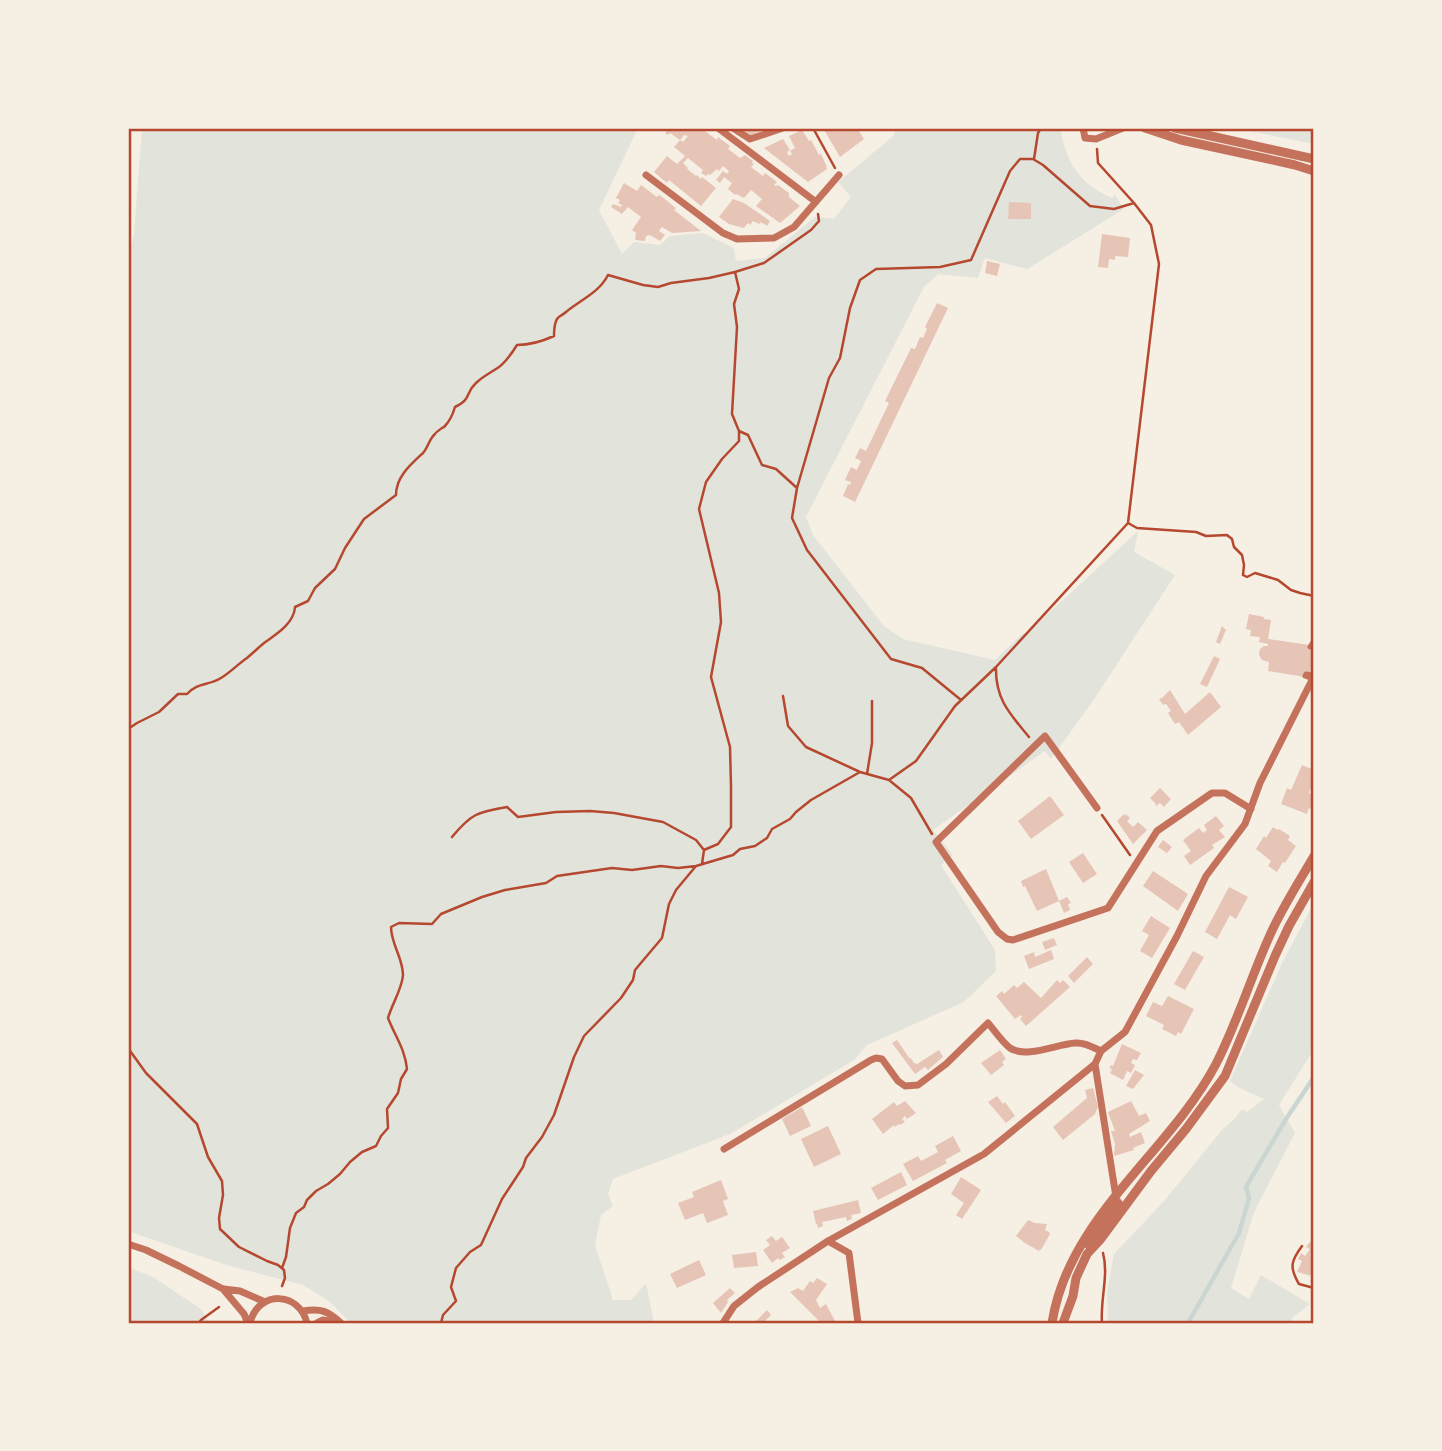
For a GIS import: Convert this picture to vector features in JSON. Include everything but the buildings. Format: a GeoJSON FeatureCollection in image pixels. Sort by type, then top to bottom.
{"type":"FeatureCollection","features":[{"type":"Feature","properties":{"kind":"street"},"geometry":{"type":"LineString","coordinates":[[718,128],[816,202]]}},
{"type":"Feature","properties":{"kind":"street"},"geometry":{"type":"LineString","coordinates":[[733,128],[750,139],[783,128]]}},
{"type":"Feature","properties":{"kind":"street"},"geometry":{"type":"LineString","coordinates":[[1083,128],[1085,138],[1096,139],[1107,131],[1123,128]]}},
{"type":"Feature","properties":{"kind":"street"},"geometry":{"type":"LineString","coordinates":[[1146,128],[1181,140],[1314,171]]}},
{"type":"Feature","properties":{"kind":"street"},"geometry":{"type":"LineString","coordinates":[[1162,128],[1314,159]]}},
{"type":"Feature","properties":{"kind":"street"},"geometry":{"type":"LineString","coordinates":[[646,175],[723,233],[737,239],[774,238],[793,227],[839,175]]}},
{"type":"Feature","properties":{"kind":"street"},"geometry":{"type":"LineString","coordinates":[[1314,641],[1310,647],[1314,647]]}},
{"type":"Feature","properties":{"kind":"street"},"geometry":{"type":"LineString","coordinates":[[723,1323],[734,1306],[758,1287],[828,1241],[984,1154],[1095,1064],[1101,1051],[1125,1032],[1206,876],[1245,824],[1260,783],[1314,680],[1305,676],[1313,675],[1314,669]]}},
{"type":"Feature","properties":{"kind":"street"},"geometry":{"type":"LineString","coordinates":[[1097,808],[1045,736],[936,842],[999,932],[1007,939],[1013,940],[1108,908],[1157,831],[1212,793],[1225,793],[1251,809]]}},
{"type":"Feature","properties":{"kind":"street"},"geometry":{"type":"LineString","coordinates":[[1052,1323],[1059,1295],[1075,1258],[1095,1223],[1188,1107],[1216,1063],[1270,936],[1314,856]]}},
{"type":"Feature","properties":{"kind":"street"},"geometry":{"type":"LineString","coordinates":[[1087,1254],[1225,1076],[1275,956],[1314,882]]}},
{"type":"Feature","properties":{"kind":"street"},"geometry":{"type":"LineString","coordinates":[[724,1149],[871,1060],[881,1059],[905,1086],[918,1085],[946,1064],[988,1023],[1010,1048],[1021,1052],[1076,1043],[1101,1051]]}},
{"type":"Feature","properties":{"kind":"street"},"geometry":{"type":"LineString","coordinates":[[1063,1323],[1089,1242],[1118,1203],[1095,1064]]}},
{"type":"Feature","properties":{"kind":"street"},"geometry":{"type":"LineString","coordinates":[[828,1241],[849,1253],[858,1323]]}},
{"type":"Feature","properties":{"kind":"street"},"geometry":{"type":"LineString","coordinates":[[128,1244],[223,1289],[240,1292],[265,1302]]}},
{"type":"Feature","properties":{"kind":"street"},"geometry":{"type":"LineString","coordinates":[[223,1289],[249,1323]]}},
{"type":"Feature","properties":{"kind":"street"},"geometry":{"type":"LineString","coordinates":[[249,1323],[253,1313],[265,1302],[274,1299],[296,1304],[303,1311],[307,1323]]}},
{"type":"Feature","properties":{"kind":"street"},"geometry":{"type":"LineString","coordinates":[[303,1311],[315,1309],[330,1313],[340,1323]]}},
{"type":"Feature","properties":{"kind":"street"},"geometry":{"type":"LineString","coordinates":[[317,1323],[323,1320],[340,1323]]}},
{"type":"Feature","properties":{"kind":"path"},"geometry":{"type":"LineString","coordinates":[[813,128],[839,175]]}},
{"type":"Feature","properties":{"kind":"path"},"geometry":{"type":"LineString","coordinates":[[1034,159],[1041,128]]}},
{"type":"Feature","properties":{"kind":"path"},"geometry":{"type":"LineString","coordinates":[[889,780],[916,761],[955,706],[996,667],[1128,523],[1159,264],[1151,225],[1098,163],[1096,139]]}},
{"type":"Feature","properties":{"kind":"path"},"geometry":{"type":"LineString","coordinates":[[961,700],[922,668],[891,659],[807,550],[792,518],[797,488],[829,378],[841,358],[850,308],[860,279],[876,269],[940,267],[971,260],[1010,171],[1020,159],[1034,159],[1043,165],[1090,206],[1114,209],[1134,203]]}},
{"type":"Feature","properties":{"kind":"path"},"geometry":{"type":"LineString","coordinates":[[128,729],[159,712],[178,694],[187,694],[194,687],[211,684],[224,677],[277,635],[295,614],[295,607],[308,601],[315,588],[335,569],[364,519],[396,495],[396,487],[408,468],[415,458],[424,452],[435,434],[445,426],[455,407],[468,398],[475,383],[505,362],[516,345],[526,345],[554,336],[557,320],[604,284],[608,275],[658,287],[709,278],[764,263],[811,230],[819,221],[816,202]]}},
{"type":"Feature","properties":{"kind":"path"},"geometry":{"type":"LineString","coordinates":[[704,850],[718,844],[731,827],[730,747],[711,677],[721,622],[719,593],[699,509],[706,482],[738,441],[739,431],[732,414],[737,339],[734,304],[739,289],[735,272]]}},
{"type":"Feature","properties":{"kind":"path"},"geometry":{"type":"LineString","coordinates":[[739,431],[748,435],[762,465],[776,469],[797,488]]}},
{"type":"Feature","properties":{"kind":"path"},"geometry":{"type":"LineString","coordinates":[[1128,523],[1137,528],[1196,532],[1206,536],[1227,535],[1242,555],[1243,575],[1247,577],[1255,573],[1278,580],[1291,590],[1314,596]]}},
{"type":"Feature","properties":{"kind":"path"},"geometry":{"type":"LineString","coordinates":[[996,667],[995,679],[1002,702],[1036,745]]}},
{"type":"Feature","properties":{"kind":"path"},"geometry":{"type":"LineString","coordinates":[[783,696],[788,726],[806,747],[860,772],[889,780],[911,797],[936,842]]}},
{"type":"Feature","properties":{"kind":"path"},"geometry":{"type":"LineString","coordinates":[[867,774],[872,743],[872,701]]}},
{"type":"Feature","properties":{"kind":"path"},"geometry":{"type":"LineString","coordinates":[[282,1286],[285,1278],[282,1268],[290,1228],[296,1213],[316,1191],[340,1174],[350,1162],[362,1152],[376,1146],[388,1128],[387,1110],[398,1093],[401,1079],[407,1069],[406,1056],[388,1018],[403,976],[401,961],[391,936],[391,927],[399,923],[432,924],[441,914],[482,897],[546,883],[557,876],[612,868],[632,870],[660,866],[696,866],[733,855],[740,849],[755,846],[767,838],[772,829],[790,819],[811,800],[860,772]]}},
{"type":"Feature","properties":{"kind":"path"},"geometry":{"type":"LineString","coordinates":[[452,837],[466,820],[484,811],[507,807],[518,817],[556,812],[614,813],[663,822],[696,841],[704,850],[702,864]]}},
{"type":"Feature","properties":{"kind":"path"},"geometry":{"type":"LineString","coordinates":[[1097,808],[1136,864]]}},
{"type":"Feature","properties":{"kind":"path"},"geometry":{"type":"LineString","coordinates":[[441,1323],[443,1315],[456,1301],[451,1287],[456,1268],[470,1252],[481,1245],[502,1199],[523,1167],[526,1157],[542,1137],[554,1115],[584,1036],[621,998],[633,979],[635,970],[662,938],[669,904],[676,890],[696,866]]}},
{"type":"Feature","properties":{"kind":"path"},"geometry":{"type":"LineString","coordinates":[[128,1048],[146,1073],[197,1124],[208,1157],[222,1181],[220,1229],[239,1247],[282,1268]]}},
{"type":"Feature","properties":{"kind":"path"},"geometry":{"type":"LineString","coordinates":[[1100,1240],[1106,1262],[1102,1323]]}},
{"type":"Feature","properties":{"kind":"path"},"geometry":{"type":"LineString","coordinates":[[1302,1246],[1292,1264],[1293,1274],[1299,1283],[1314,1288]]}},
{"type":"Feature","properties":{"kind":"path"},"geometry":{"type":"LineString","coordinates":[[199,1323],[219,1307]]}},
{"type":"Feature","properties":{"kind":"shaded area"},"geometry":{"type":"Polygon","coordinates":[[[142,128],[638,128],[599,210],[622,254],[634,242],[660,245],[670,236],[703,233],[734,248],[736,261],[765,258],[815,217],[834,219],[851,197],[838,182],[892,137],[894,128],[1060,128],[1066,152],[1082,178],[1100,192],[1112,198],[1115,195],[1124,209],[1027,269],[985,258],[978,278],[938,274],[924,287],[806,517],[813,535],[884,626],[903,639],[995,660],[1138,531],[1134,552],[1175,575],[1093,701],[1051,759],[1045,751],[933,830],[953,855],[941,865],[995,950],[996,971],[964,1002],[867,1045],[854,1060],[730,1134],[613,1179],[608,1194],[613,1206],[601,1215],[595,1245],[613,1300],[631,1300],[646,1283],[654,1323],[351,1323],[329,1301],[303,1285],[226,1265],[128,1231],[128,259],[134,233],[142,128]]]}},
{"type":"Feature","properties":{"kind":"shaded area"},"geometry":{"type":"Polygon","coordinates":[[[1234,128],[1314,128],[1314,144],[1234,128]]]}},
{"type":"Feature","properties":{"kind":"shaded area"},"geometry":{"type":"Polygon","coordinates":[[[1314,903],[1314,1049],[1279,1105],[1295,1133],[1254,1212],[1231,1288],[1249,1299],[1261,1275],[1310,1304],[1292,1318],[1291,1323],[1108,1323],[1107,1292],[1114,1254],[1165,1200],[1242,1109],[1247,1112],[1264,1099],[1230,1081],[1283,961],[1314,903]]]}},
{"type":"Feature","properties":{"kind":"shaded area"},"geometry":{"type":"Polygon","coordinates":[[[128,1267],[153,1277],[201,1309],[209,1323],[128,1323],[128,1267]]]}},
{"type":"Feature","properties":{"kind":"waterway"},"geometry":{"type":"LineString","coordinates":[[1188,1323],[1239,1233],[1249,1198],[1246,1187],[1314,1077]]}}]}
